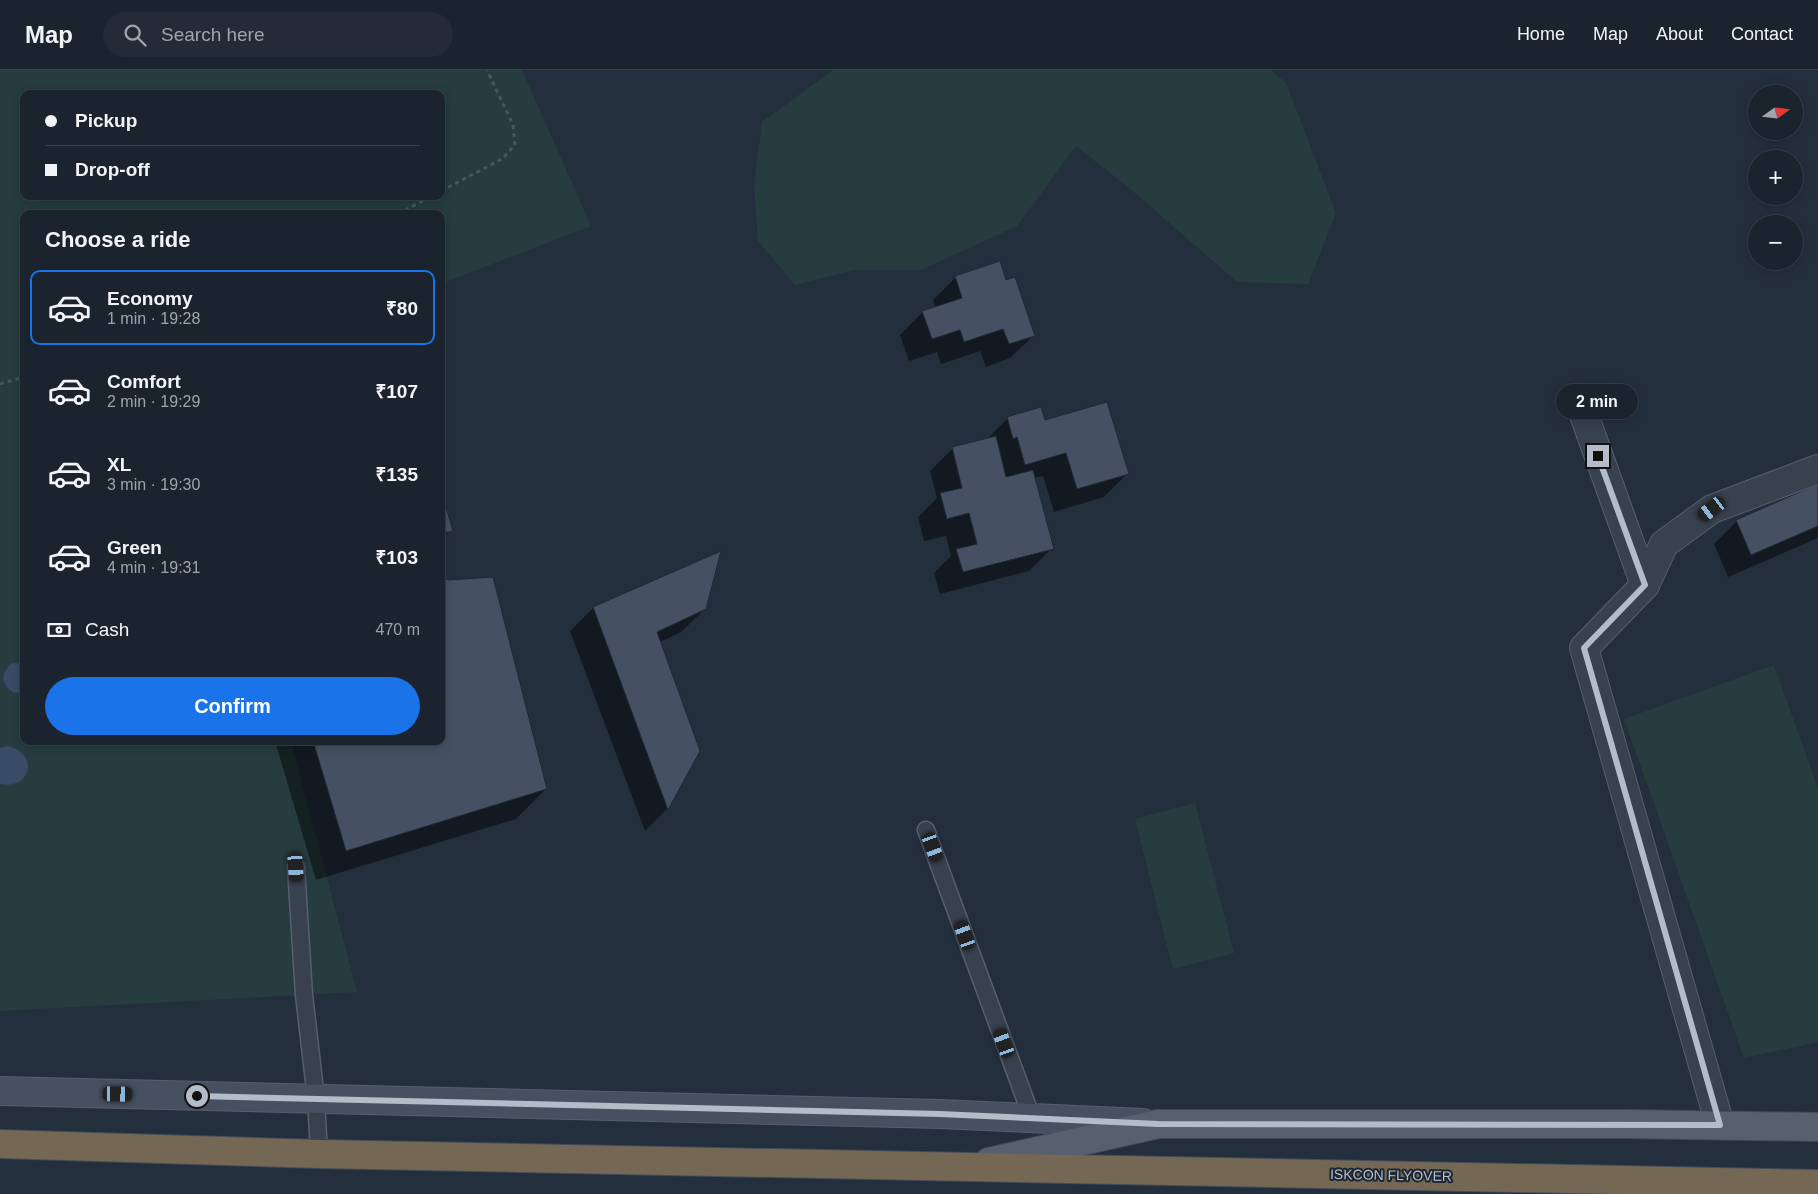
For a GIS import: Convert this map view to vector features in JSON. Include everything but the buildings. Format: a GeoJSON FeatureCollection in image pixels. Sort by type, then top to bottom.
{"type":"FeatureCollection","features":[{"type":"Feature","properties":{"kind":"highway","name":"ISKCON FLYOVER"},"geometry":{"type":"LineString","coordinates":[[0,1144],[319,1154],[1818,1184]]}},
{"type":"Feature","properties":{"kind":"main road"},"geometry":{"type":"LineString","coordinates":[[964,1168],[1158,1124],[1720,1125],[1818,1127]]}},
{"type":"Feature","properties":{"kind":"street"},"geometry":{"type":"LineString","coordinates":[[1579,400],[1645,585]]}},
{"type":"Feature","properties":{"kind":"street"},"geometry":{"type":"LineString","coordinates":[[1720,1125],[1584,648],[1645,585],[1664,544],[1712,509],[1818,469]]}},
{"type":"Feature","properties":{"kind":"street"},"geometry":{"type":"LineString","coordinates":[[0,1091],[940,1114],[1158,1124]]}},
{"type":"Feature","properties":{"kind":"lane"},"geometry":{"type":"LineString","coordinates":[[926,830],[1032,1118]]}},
{"type":"Feature","properties":{"kind":"lane"},"geometry":{"type":"LineString","coordinates":[[296,867],[304,995],[316,1099],[319,1154]]}},
{"type":"Feature","properties":{"kind":"path"},"geometry":{"type":"LineString","coordinates":[[445,189],[502,158],[515,145],[513,125],[488,70]]}},
{"type":"Feature","properties":{"kind":"path"},"geometry":{"type":"LineString","coordinates":[[406,210],[424,200]]}},
{"type":"Feature","properties":{"kind":"path"},"geometry":{"type":"LineString","coordinates":[[0,384],[20,378]]}},
{"type":"Feature","properties":{"kind":"green space"},"geometry":{"type":"Polygon","coordinates":[[[0,70],[522,70],[591,226],[445,282],[445,210],[20,210],[20,745],[292,745],[357,992],[0,1011],[0,70]]]}},
{"type":"Feature","properties":{"kind":"green space"},"geometry":{"type":"Polygon","coordinates":[[[833,70],[1271,70],[1286,83],[1336,213],[1308,284],[1237,282],[1128,187],[1076,146],[1017,226],[921,270],[854,270],[795,285],[758,241],[754,185],[762,122],[833,70]]]}},
{"type":"Feature","properties":{"kind":"green space"},"geometry":{"type":"Polygon","coordinates":[[[1774,665],[1818,788],[1818,1042],[1744,1058],[1624,719],[1774,665]]]}},
{"type":"Feature","properties":{"kind":"green space"},"geometry":{"type":"Polygon","coordinates":[[[1195,803],[1234,953],[1173,969],[1135,819],[1195,803]]]}},
{"type":"Feature","properties":{"kind":"water"},"geometry":{"type":"Polygon","coordinates":[[[12,663],[20,664],[20,692],[14,693],[4,682],[3,678],[12,663]]]}},
{"type":"Feature","properties":{"kind":"water"},"geometry":{"type":"Polygon","coordinates":[[[8,746],[18,750],[25,756],[28,770],[25,777],[19,782],[0,784],[0,748],[8,746]]]}},
{"type":"Feature","properties":{"kind":"route"},"geometry":{"type":"LineString","coordinates":[[197,1096],[940,1114],[1158,1124],[1720,1125],[1584,648],[1645,585],[1598,456]]}}]}
